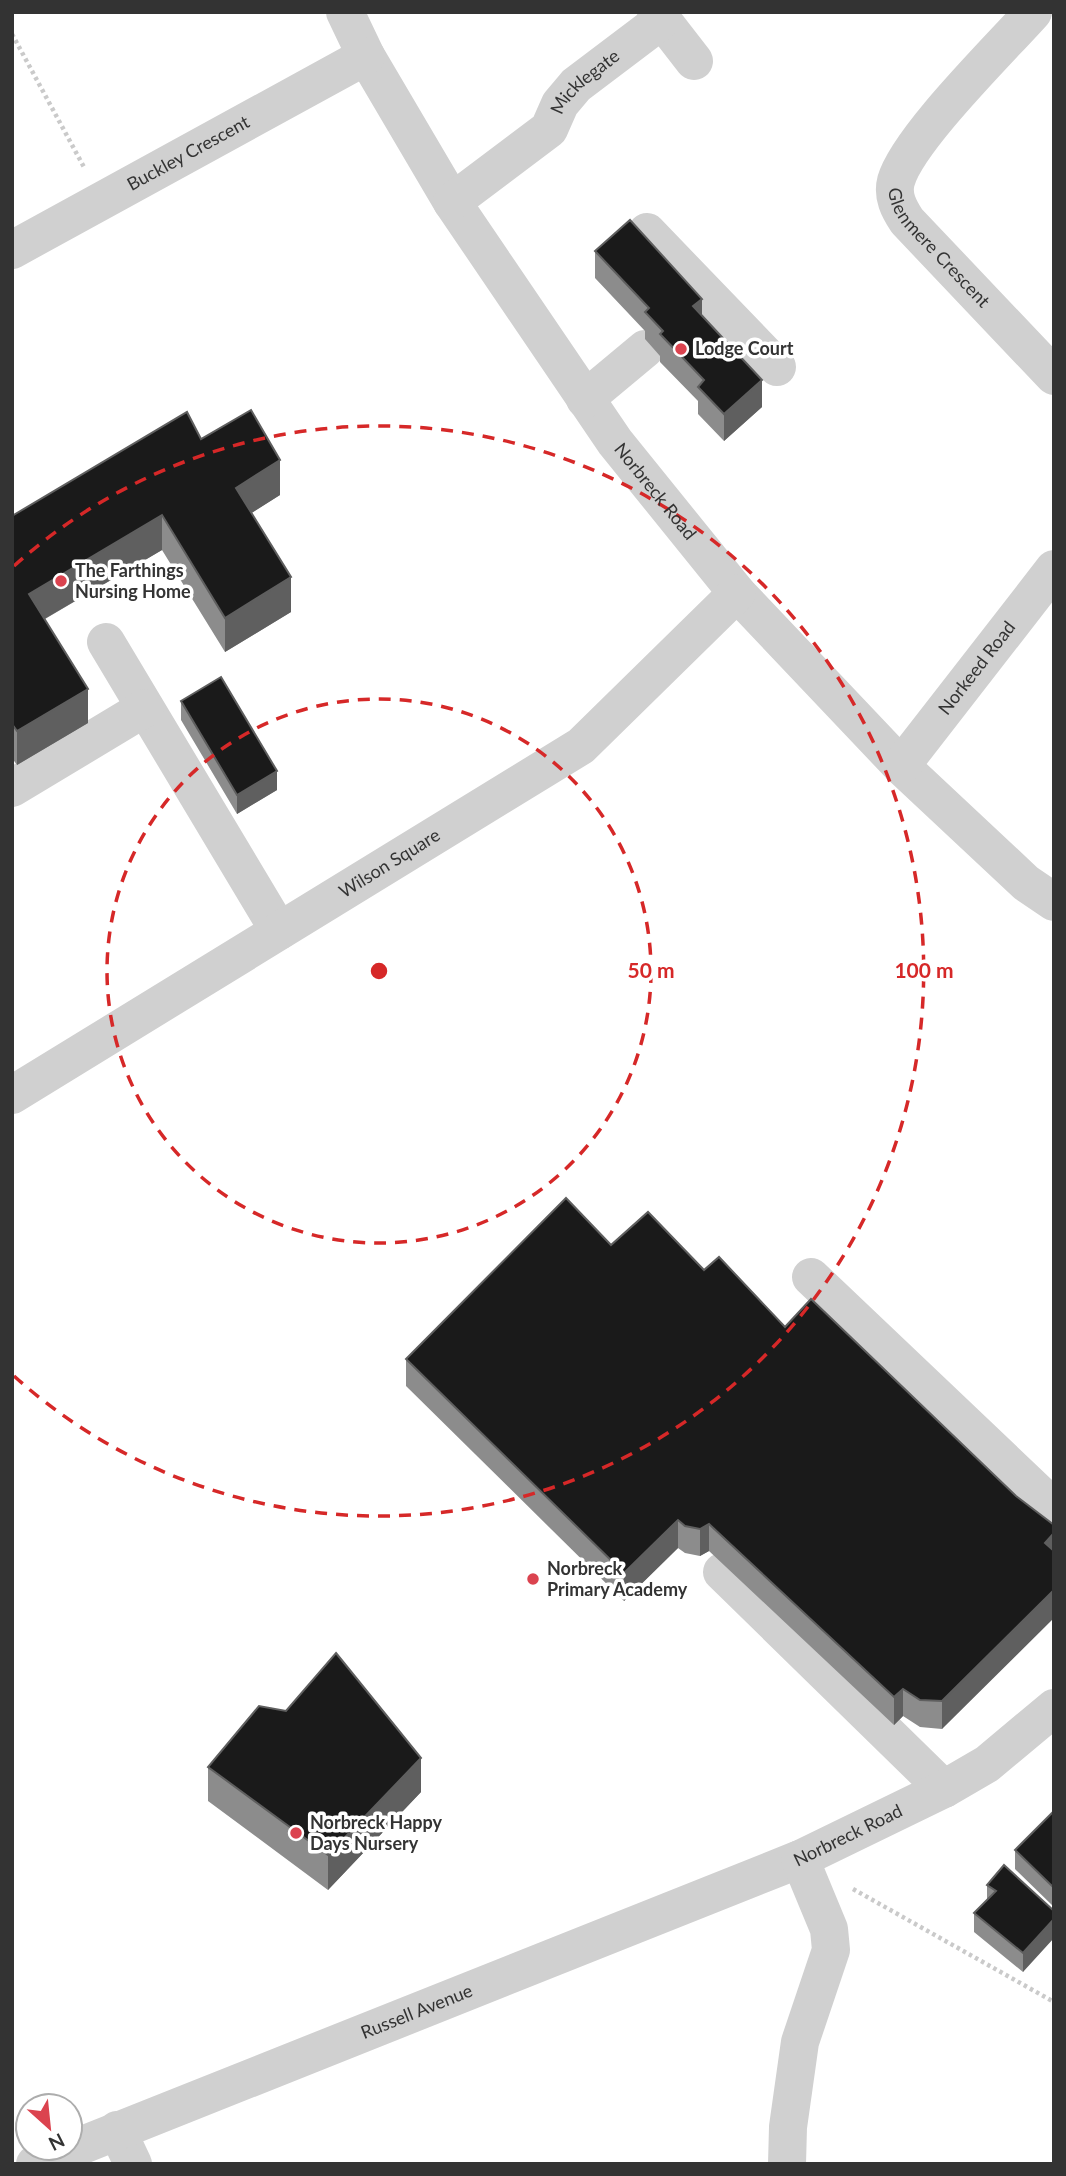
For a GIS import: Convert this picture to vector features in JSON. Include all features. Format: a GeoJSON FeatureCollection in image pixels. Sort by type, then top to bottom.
{"type":"FeatureCollection","features":[{"type":"Feature","properties":{"kind":"street","name":"Norbreck Road"},"geometry":{"type":"LineString","coordinates":[[345,12],[366,55],[452,202],[615,442],[737,593],[901,766],[1026,883],[1054,902]]}},
{"type":"Feature","properties":{"kind":"street","name":"Glenmere Crescent"},"geometry":{"type":"LineString","coordinates":[[1033,12],[916,144],[895,183],[896,205],[907,221],[1054,376]]}},
{"type":"Feature","properties":{"kind":"street","name":"Micklegate"},"geometry":{"type":"LineString","coordinates":[[452,202],[549,129],[560,104],[576,85],[659,16],[694,61]]}},
{"type":"Feature","properties":{"kind":"street","name":"Buckley Crescent"},"geometry":{"type":"LineString","coordinates":[[12,250],[366,55]]}},
{"type":"Feature","properties":{"kind":"street"},"geometry":{"type":"LineString","coordinates":[[647,232],[696,302],[777,367]]}},
{"type":"Feature","properties":{"kind":"street"},"geometry":{"type":"LineString","coordinates":[[586,399],[645,349]]}},
{"type":"Feature","properties":{"kind":"street","name":"Norkeed Road"},"geometry":{"type":"LineString","coordinates":[[901,766],[1054,569]]}},
{"type":"Feature","properties":{"kind":"street","name":"Wilson Square"},"geometry":{"type":"LineString","coordinates":[[12,1095],[581,746],[737,593]]}},
{"type":"Feature","properties":{"kind":"street"},"geometry":{"type":"LineString","coordinates":[[106,642],[279,931]]}},
{"type":"Feature","properties":{"kind":"street"},"geometry":{"type":"LineString","coordinates":[[12,788],[145,708]]}},
{"type":"Feature","properties":{"kind":"street"},"geometry":{"type":"LineString","coordinates":[[811,1277],[1054,1508]]}},
{"type":"Feature","properties":{"kind":"street"},"geometry":{"type":"LineString","coordinates":[[722,1572],[944,1789]]}},
{"type":"Feature","properties":{"kind":"street","name":"Norbreck Road"},"geometry":{"type":"LineString","coordinates":[[787,2164],[788,2127],[800,2042],[831,1950],[830,1929],[800,1859],[944,1789],[987,1764],[1054,1708]]}},
{"type":"Feature","properties":{"kind":"street","name":"Russell Avenue"},"geometry":{"type":"LineString","coordinates":[[35,2164],[800,1859]]}},
{"type":"Feature","properties":{"kind":"street"},"geometry":{"type":"LineString","coordinates":[[117,2130],[133,2164]]}},
{"type":"Feature","properties":{"kind":"path"},"geometry":{"type":"LineString","coordinates":[[12,34],[102,200]]}},
{"type":"Feature","properties":{"kind":"path"},"geometry":{"type":"LineString","coordinates":[[800,1859],[1054,2001]]}},
{"type":"Feature","properties":{"kind":"building"},"geometry":{"type":"Polygon","coordinates":[[[630,220],[702,299],[693,306],[762,380],[724,414],[698,387],[704,380],[660,334],[663,331],[645,312],[649,308],[595,251],[630,220]]]}},
{"type":"Feature","properties":{"kind":"building","name":"The Farthings Nursing Home"},"geometry":{"type":"Polygon","coordinates":[[[251,410],[280,460],[236,488],[291,577],[225,618],[162,515],[29,594],[88,689],[17,731],[12,724],[12,516],[187,412],[201,439],[251,410]]]}},
{"type":"Feature","properties":{"kind":"building"},"geometry":{"type":"Polygon","coordinates":[[[221,677],[277,771],[237,795],[181,701],[221,677]]]}},
{"type":"Feature","properties":{"kind":"building"},"geometry":{"type":"Polygon","coordinates":[[[566,1198],[611,1245],[648,1212],[704,1270],[719,1257],[785,1327],[811,1299],[1016,1496],[1054,1525],[1054,1533],[1045,1543],[1054,1551],[1054,1590],[942,1701],[920,1700],[903,1689],[894,1697],[709,1524],[700,1529],[685,1526],[678,1520],[624,1573],[406,1359],[566,1198]]]}},
{"type":"Feature","properties":{"kind":"building"},"geometry":{"type":"Polygon","coordinates":[[[336,1653],[421,1758],[328,1855],[208,1767],[259,1706],[286,1711],[336,1653]]]}},
{"type":"Feature","properties":{"kind":"building"},"geometry":{"type":"Polygon","coordinates":[[[1054,1811],[1054,1888],[1015,1850],[1054,1811]]]}},
{"type":"Feature","properties":{"kind":"building"},"geometry":{"type":"Polygon","coordinates":[[[1004,1865],[1054,1911],[1054,1919],[1023,1953],[974,1913],[996,1891],[987,1885],[1004,1865]]]}},
{"type":"Feature","properties":{"kind":"place","name":"Lodge Court"},"geometry":{"type":"Point","coordinates":[681,349]}},
{"type":"Feature","properties":{"kind":"place","name":"The Farthings Nursing Home"},"geometry":{"type":"Point","coordinates":[61,581]}},
{"type":"Feature","properties":{"kind":"place","name":"Norbreck Primary Academy"},"geometry":{"type":"Point","coordinates":[533,1579]}},
{"type":"Feature","properties":{"kind":"place","name":"Norbreck Happy Days Nursery"},"geometry":{"type":"Point","coordinates":[296,1833]}}]}
